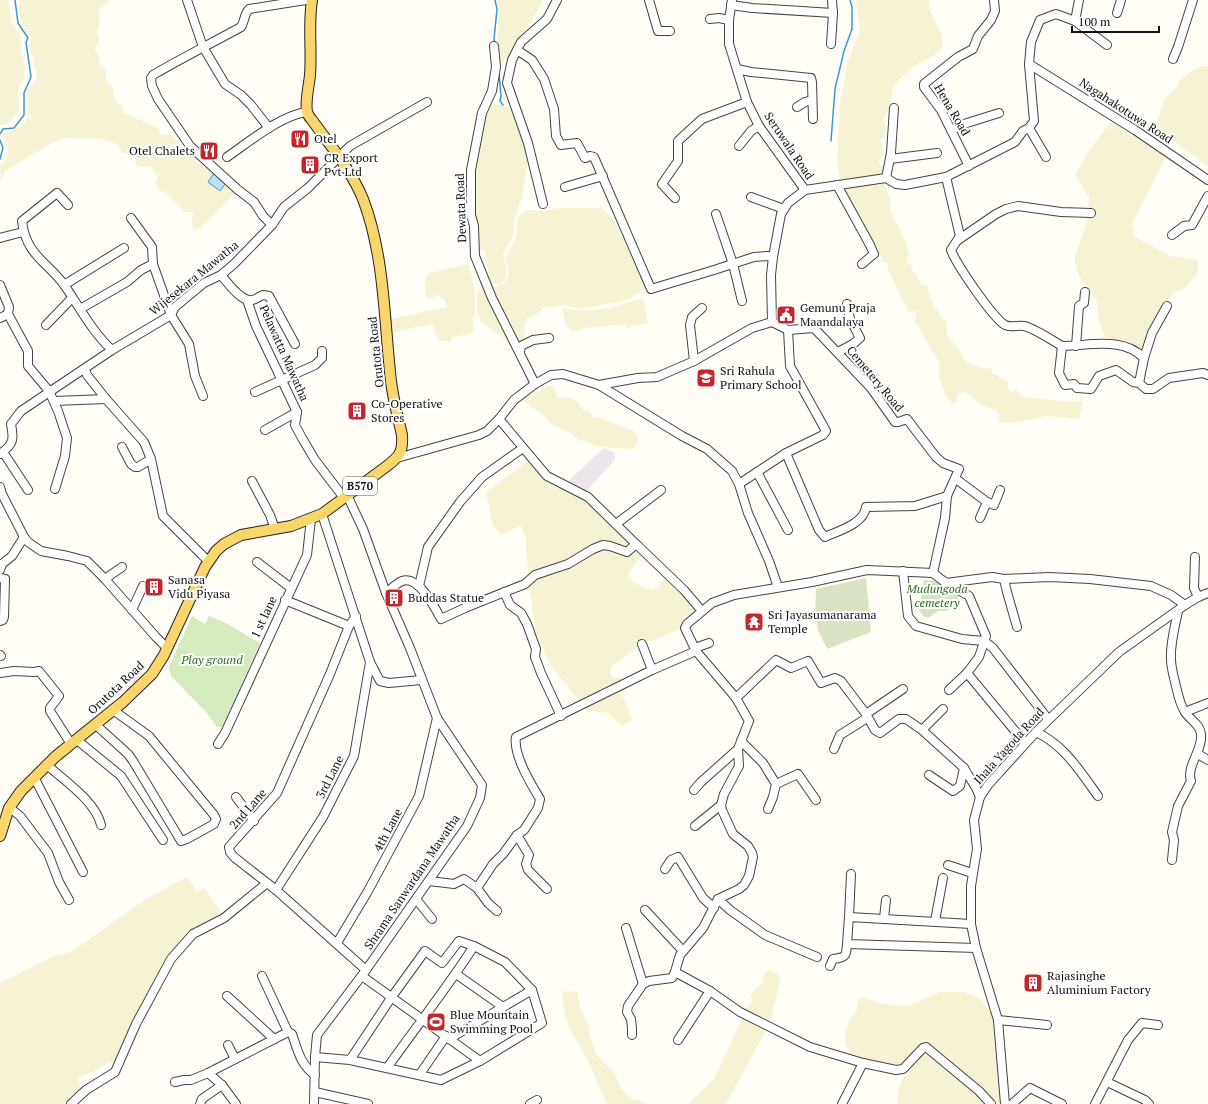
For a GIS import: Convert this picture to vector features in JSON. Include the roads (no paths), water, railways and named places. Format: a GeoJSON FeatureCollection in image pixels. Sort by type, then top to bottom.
{"type":"FeatureCollection","features":[{"type":"Feature","properties":{"kind":"main road"},"geometry":{"type":"LineString","coordinates":[[307,112],[312,1]]}},
{"type":"Feature","properties":{"kind":"main road","name":"Orutota Road"},"geometry":{"type":"LineString","coordinates":[[0,836],[2,818],[18,795],[34,777],[96,725],[152,674],[168,648],[197,582],[216,551],[233,539],[251,533],[291,526],[322,514],[397,458],[401,452],[402,435],[391,382],[382,281],[369,217],[363,199],[352,176],[307,112]]}},
{"type":"Feature","properties":{"kind":"street"},"geometry":{"type":"LineString","coordinates":[[187,0],[203,47],[225,84],[241,95],[269,128]]}},
{"type":"Feature","properties":{"kind":"street"},"geometry":{"type":"LineString","coordinates":[[272,225],[263,216],[254,202],[237,189],[190,146],[158,99],[152,86],[151,78],[153,75],[189,54],[241,27],[244,22],[246,12],[249,9],[306,0],[312,1]]}},
{"type":"Feature","properties":{"kind":"street"},"geometry":{"type":"LineString","coordinates":[[543,204],[528,143],[507,83],[512,60],[521,42],[547,19],[557,0]]}},
{"type":"Feature","properties":{"kind":"street"},"geometry":{"type":"LineString","coordinates":[[649,0],[658,31],[670,32]]}},
{"type":"Feature","properties":{"kind":"street"},"geometry":{"type":"LineString","coordinates":[[831,44],[833,13],[832,0]]}},
{"type":"Feature","properties":{"kind":"street","name":"Hena Road"},"geometry":{"type":"LineString","coordinates":[[969,166],[941,110],[924,87],[924,84],[958,57],[973,49],[978,36],[991,20],[995,10],[994,0]]}},
{"type":"Feature","properties":{"kind":"street"},"geometry":{"type":"LineString","coordinates":[[1075,22],[1079,0]]}},
{"type":"Feature","properties":{"kind":"street"},"geometry":{"type":"LineString","coordinates":[[1117,13],[1121,0]]}},
{"type":"Feature","properties":{"kind":"street"},"geometry":{"type":"LineString","coordinates":[[1173,59],[1193,0]]}},
{"type":"Feature","properties":{"kind":"street"},"geometry":{"type":"LineString","coordinates":[[731,2],[752,8],[833,13]]}},
{"type":"Feature","properties":{"kind":"street","name":"Seruwala Road"},"geometry":{"type":"LineString","coordinates":[[731,2],[729,44],[747,102],[759,126],[805,190]]}},
{"type":"Feature","properties":{"kind":"street"},"geometry":{"type":"LineString","coordinates":[[772,322],[771,275],[773,258],[781,214],[788,203],[805,190],[886,178],[896,184],[904,185],[946,177],[1015,142],[1023,131],[1029,128],[1034,121],[1030,64],[1031,42],[1040,20],[1056,14],[1075,22],[1106,45]]}},
{"type":"Feature","properties":{"kind":"street"},"geometry":{"type":"LineString","coordinates":[[710,19],[719,18],[729,20]]}},
{"type":"Feature","properties":{"kind":"street","name":"Dewata Road"},"geometry":{"type":"LineString","coordinates":[[494,46],[496,67],[492,91],[482,114],[471,170],[471,215],[474,226],[475,256],[492,298],[535,384]]}},
{"type":"Feature","properties":{"kind":"street"},"geometry":{"type":"LineString","coordinates":[[517,50],[532,60],[544,79],[554,108],[556,136],[561,145],[577,143],[585,158],[590,156],[594,157],[651,289],[754,257],[767,256],[773,258]]}},
{"type":"Feature","properties":{"kind":"street","name":"Nagahakotuwa Road"},"geometry":{"type":"LineString","coordinates":[[1030,64],[1135,130],[1208,180]]}},
{"type":"Feature","properties":{"kind":"street"},"geometry":{"type":"LineString","coordinates":[[736,70],[810,78],[812,82],[813,119]]}},
{"type":"Feature","properties":{"kind":"street"},"geometry":{"type":"LineString","coordinates":[[796,107],[812,100]]}},
{"type":"Feature","properties":{"kind":"street","name":"Wijesekara Mawatha"},"geometry":{"type":"LineString","coordinates":[[2,453],[10,446],[13,437],[11,424],[21,411],[49,391],[85,370],[112,350],[171,315],[175,307],[204,283],[234,264],[272,225],[284,207],[308,188],[350,146],[427,102]]}},
{"type":"Feature","properties":{"kind":"street"},"geometry":{"type":"LineString","coordinates":[[676,198],[662,184],[678,161],[678,141],[702,119],[747,102]]}},
{"type":"Feature","properties":{"kind":"street"},"geometry":{"type":"LineString","coordinates":[[886,178],[890,158],[894,108]]}},
{"type":"Feature","properties":{"kind":"street"},"geometry":{"type":"LineString","coordinates":[[227,157],[269,128],[298,113],[307,112]]}},
{"type":"Feature","properties":{"kind":"street"},"geometry":{"type":"LineString","coordinates":[[951,130],[967,123],[999,113]]}},
{"type":"Feature","properties":{"kind":"street"},"geometry":{"type":"LineString","coordinates":[[738,146],[751,131],[759,126]]}},
{"type":"Feature","properties":{"kind":"street"},"geometry":{"type":"LineString","coordinates":[[1029,128],[1046,157]]}},
{"type":"Feature","properties":{"kind":"street"},"geometry":{"type":"LineString","coordinates":[[890,158],[937,153]]}},
{"type":"Feature","properties":{"kind":"street"},"geometry":{"type":"LineString","coordinates":[[565,187],[603,176]]}},
{"type":"Feature","properties":{"kind":"street"},"geometry":{"type":"LineString","coordinates":[[946,177],[960,236],[951,250],[962,271],[996,317],[1005,325],[1011,327],[1024,326],[1062,346],[1110,344],[1125,346],[1137,351],[1144,358]]}},
{"type":"Feature","properties":{"kind":"street"},"geometry":{"type":"LineString","coordinates":[[837,185],[874,254],[862,264]]}},
{"type":"Feature","properties":{"kind":"street"},"geometry":{"type":"LineString","coordinates":[[68,205],[57,193],[22,221],[23,232],[34,254],[64,284],[102,341],[112,350]]}},
{"type":"Feature","properties":{"kind":"street"},"geometry":{"type":"LineString","coordinates":[[1172,235],[1184,226],[1192,225],[1208,196]]}},
{"type":"Feature","properties":{"kind":"street"},"geometry":{"type":"LineString","coordinates":[[751,197],[784,209]]}},
{"type":"Feature","properties":{"kind":"street"},"geometry":{"type":"LineString","coordinates":[[958,240],[996,214],[1006,209],[1018,206],[1061,212],[1091,213]]}},
{"type":"Feature","properties":{"kind":"street"},"geometry":{"type":"LineString","coordinates":[[716,214],[733,264],[742,301]]}},
{"type":"Feature","properties":{"kind":"street"},"geometry":{"type":"LineString","coordinates":[[131,218],[152,247],[153,264],[171,315],[189,344],[195,376],[203,396]]}},
{"type":"Feature","properties":{"kind":"street"},"geometry":{"type":"LineString","coordinates":[[0,238],[23,232]]}},
{"type":"Feature","properties":{"kind":"street"},"geometry":{"type":"LineString","coordinates":[[64,284],[124,248]]}},
{"type":"Feature","properties":{"kind":"street"},"geometry":{"type":"LineString","coordinates":[[80,309],[127,282],[141,270],[153,264]]}},
{"type":"Feature","properties":{"kind":"street"},"geometry":{"type":"LineString","coordinates":[[220,274],[235,292],[247,300],[252,301],[263,295],[269,296],[295,344]]}},
{"type":"Feature","properties":{"kind":"street"},"geometry":{"type":"LineString","coordinates":[[0,285],[9,307],[8,314],[28,351],[28,366],[49,391],[67,438],[65,456],[55,489]]}},
{"type":"Feature","properties":{"kind":"street"},"geometry":{"type":"LineString","coordinates":[[1076,346],[1079,306],[1084,303],[1085,292]]}},
{"type":"Feature","properties":{"kind":"street"},"geometry":{"type":"LineString","coordinates":[[46,325],[72,298]]}},
{"type":"Feature","properties":{"kind":"street","name":"Pelawatta Mawatha"},"geometry":{"type":"LineString","coordinates":[[247,300],[256,326],[297,412],[295,425],[315,460],[345,497]]}},
{"type":"Feature","properties":{"kind":"street"},"geometry":{"type":"LineString","coordinates":[[838,352],[853,344],[860,338],[850,319],[846,304]]}},
{"type":"Feature","properties":{"kind":"street"},"geometry":{"type":"LineString","coordinates":[[1139,383],[1144,358],[1152,333],[1167,306]]}},
{"type":"Feature","properties":{"kind":"street"},"geometry":{"type":"LineString","coordinates":[[694,361],[690,325],[692,317],[702,308]]}},
{"type":"Feature","properties":{"kind":"street"},"geometry":{"type":"LineString","coordinates":[[0,318],[8,314]]}},
{"type":"Feature","properties":{"kind":"street"},"geometry":{"type":"LineString","coordinates":[[599,385],[638,378],[657,377],[694,361],[752,328],[772,322],[788,330],[790,366],[826,431],[823,435],[786,453],[739,484]]}},
{"type":"Feature","properties":{"kind":"street","name":"Cemetery Road"},"geometry":{"type":"LineString","coordinates":[[788,330],[814,328],[871,388],[895,422],[907,419],[936,457],[943,463],[959,469],[956,479]]}},
{"type":"Feature","properties":{"kind":"street"},"geometry":{"type":"LineString","coordinates":[[520,352],[521,346],[533,340],[549,338]]}},
{"type":"Feature","properties":{"kind":"street"},"geometry":{"type":"LineString","coordinates":[[1062,346],[1059,373],[1065,385],[1074,384],[1077,388],[1091,389],[1099,376],[1116,370],[1133,382],[1139,383],[1146,389],[1153,389],[1169,378],[1203,373],[1208,375]]}},
{"type":"Feature","properties":{"kind":"street"},"geometry":{"type":"LineString","coordinates":[[255,392],[315,365],[322,358],[322,351]]}},
{"type":"Feature","properties":{"kind":"street"},"geometry":{"type":"LineString","coordinates":[[85,370],[87,375],[106,399],[144,442],[151,460],[163,516],[209,562]]}},
{"type":"Feature","properties":{"kind":"street"},"geometry":{"type":"LineString","coordinates":[[397,458],[479,435],[487,431],[514,400],[535,384],[551,375],[563,374],[599,385],[682,436],[707,449],[732,471],[739,484],[748,513],[769,561],[778,587]]}},
{"type":"Feature","properties":{"kind":"street"},"geometry":{"type":"LineString","coordinates":[[54,401],[106,399]]}},
{"type":"Feature","properties":{"kind":"street"},"geometry":{"type":"LineString","coordinates":[[265,430],[297,412]]}},
{"type":"Feature","properties":{"kind":"street"},"geometry":{"type":"LineString","coordinates":[[499,419],[547,476],[588,497],[684,590],[702,611]]}},
{"type":"Feature","properties":{"kind":"street"},"geometry":{"type":"LineString","coordinates":[[122,447],[131,464],[135,467],[138,467],[151,460]]}},
{"type":"Feature","properties":{"kind":"street"},"geometry":{"type":"LineString","coordinates":[[418,586],[428,547],[460,502],[482,477],[523,448]]}},
{"type":"Feature","properties":{"kind":"street"},"geometry":{"type":"LineString","coordinates":[[2,453],[28,490]]}},
{"type":"Feature","properties":{"kind":"street"},"geometry":{"type":"LineString","coordinates":[[786,453],[819,530],[825,537],[862,518],[866,507],[915,506],[947,496]]}},
{"type":"Feature","properties":{"kind":"street"},"geometry":{"type":"LineString","coordinates":[[757,472],[788,530]]}},
{"type":"Feature","properties":{"kind":"street"},"geometry":{"type":"LineString","coordinates":[[933,573],[945,518],[947,496],[956,479],[987,502],[994,505],[1000,490]]}},
{"type":"Feature","properties":{"kind":"street"},"geometry":{"type":"LineString","coordinates":[[252,481],[270,514],[275,529]]}},
{"type":"Feature","properties":{"kind":"street"},"geometry":{"type":"LineString","coordinates":[[616,524],[661,490]]}},
{"type":"Feature","properties":{"kind":"street"},"geometry":{"type":"LineString","coordinates":[[1,493],[28,542],[41,551],[87,561],[105,579],[156,637],[168,648]]}},
{"type":"Feature","properties":{"kind":"street","name":"Shrama Sanwardana Mawatha"},"geometry":{"type":"LineString","coordinates":[[314,1104],[317,1035],[364,973],[467,826],[480,798],[482,785],[437,718],[421,680],[410,648],[386,593],[363,528],[345,497]]}},
{"type":"Feature","properties":{"kind":"street"},"geometry":{"type":"LineString","coordinates":[[980,518],[987,502]]}},
{"type":"Feature","properties":{"kind":"street"},"geometry":{"type":"LineString","coordinates":[[322,514],[370,662],[380,681],[389,683],[421,680]]}},
{"type":"Feature","properties":{"kind":"street","name":"1 st lane"},"geometry":{"type":"LineString","coordinates":[[218,744],[225,733],[307,555],[311,519]]}},
{"type":"Feature","properties":{"kind":"street"},"geometry":{"type":"LineString","coordinates":[[0,570],[2,564],[12,556],[24,536]]}},
{"type":"Feature","properties":{"kind":"street"},"geometry":{"type":"LineString","coordinates":[[386,593],[402,581],[409,581],[418,586],[431,601],[440,619],[525,584],[535,575],[568,564],[593,549],[603,545],[628,552],[636,544]]}},
{"type":"Feature","properties":{"kind":"street"},"geometry":{"type":"LineString","coordinates":[[1196,557],[1194,588],[1198,597]]}},
{"type":"Feature","properties":{"kind":"street"},"geometry":{"type":"LineString","coordinates":[[257,562],[291,588]]}},
{"type":"Feature","properties":{"kind":"street"},"geometry":{"type":"LineString","coordinates":[[105,579],[122,567]]}},
{"type":"Feature","properties":{"kind":"street"},"geometry":{"type":"LineString","coordinates":[[632,1035],[631,1019],[627,1012],[628,1006],[643,984],[649,981],[672,978],[680,955],[703,928],[718,899],[744,885],[749,876],[753,857],[748,846],[734,834],[721,805],[724,794],[739,766],[738,749],[749,721],[736,698],[696,650],[685,628],[687,624],[712,603],[734,594],[812,582],[867,570],[933,573],[946,583],[969,596],[986,636],[980,657],[967,673],[949,690]]}},
{"type":"Feature","properties":{"kind":"street"},"geometry":{"type":"LineString","coordinates":[[903,572],[908,616],[916,626],[962,639],[984,640],[994,648],[1048,719]]}},
{"type":"Feature","properties":{"kind":"street"},"geometry":{"type":"LineString","coordinates":[[946,583],[992,577],[1004,579],[1049,577],[1090,579],[1151,586],[1171,595],[1185,605]]}},
{"type":"Feature","properties":{"kind":"street"},"geometry":{"type":"LineString","coordinates":[[0,578],[5,579],[4,616],[3,620],[0,621]]}},
{"type":"Feature","properties":{"kind":"street"},"geometry":{"type":"LineString","coordinates":[[1004,579],[1017,627]]}},
{"type":"Feature","properties":{"kind":"street"},"geometry":{"type":"LineString","coordinates":[[132,610],[143,586]]}},
{"type":"Feature","properties":{"kind":"street"},"geometry":{"type":"LineString","coordinates":[[504,592],[510,604],[521,613],[527,624],[536,649],[535,657],[561,716]]}},
{"type":"Feature","properties":{"kind":"street","name":"Ihala Yagoda Road"},"geometry":{"type":"LineString","coordinates":[[1006,1104],[998,1020],[976,948],[971,924],[972,873],[977,849],[974,820],[980,797],[988,785],[1048,719],[1119,652],[1185,605],[1208,593]]}},
{"type":"Feature","properties":{"kind":"street"},"geometry":{"type":"LineString","coordinates":[[285,600],[349,626]]}},
{"type":"Feature","properties":{"kind":"street"},"geometry":{"type":"LineString","coordinates":[[1172,860],[1174,840],[1172,832],[1178,806],[1191,781],[1189,776],[1198,754],[1201,734],[1197,725],[1185,712],[1178,698],[1171,660],[1171,643],[1178,611]]}},
{"type":"Feature","properties":{"kind":"street","name":"2nd Lane"},"geometry":{"type":"LineString","coordinates":[[356,616],[349,626],[330,674],[280,788],[254,821],[229,848],[230,852],[234,857],[276,890],[337,943],[364,973],[391,998],[422,1018],[447,1038],[480,1060]]}},
{"type":"Feature","properties":{"kind":"street"},"geometry":{"type":"LineString","coordinates":[[476,888],[493,864],[503,854],[517,835],[524,830],[538,808],[540,799],[526,776],[515,744],[516,737],[709,643]]}},
{"type":"Feature","properties":{"kind":"street"},"geometry":{"type":"LineString","coordinates":[[642,644],[652,670]]}},
{"type":"Feature","properties":{"kind":"street"},"geometry":{"type":"LineString","coordinates":[[736,698],[776,660],[791,668],[808,661],[821,683],[835,678],[840,681],[875,730],[880,733],[899,719],[906,719],[922,730],[964,768],[980,797]]}},
{"type":"Feature","properties":{"kind":"street","name":"3rd Lane"},"geometry":{"type":"LineString","coordinates":[[276,890],[323,817],[354,756],[370,662]]}},
{"type":"Feature","properties":{"kind":"street"},"geometry":{"type":"LineString","coordinates":[[0,673],[14,671],[39,671],[59,696],[50,708],[50,711],[74,742],[121,776],[163,840]]}},
{"type":"Feature","properties":{"kind":"street"},"geometry":{"type":"LineString","coordinates":[[967,673],[1025,743]]}},
{"type":"Feature","properties":{"kind":"street"},"geometry":{"type":"LineString","coordinates":[[834,749],[840,735],[903,689]]}},
{"type":"Feature","properties":{"kind":"street"},"geometry":{"type":"LineString","coordinates":[[1185,712],[1208,704]]}},
{"type":"Feature","properties":{"kind":"street"},"geometry":{"type":"LineString","coordinates":[[96,725],[123,749],[133,761],[181,840],[187,839],[214,824],[216,819],[214,815],[148,736],[113,710]]}},
{"type":"Feature","properties":{"kind":"street"},"geometry":{"type":"LineString","coordinates":[[922,730],[943,710]]}},
{"type":"Feature","properties":{"kind":"street","name":"4th Lane"},"geometry":{"type":"LineString","coordinates":[[337,943],[368,891],[419,796],[437,718]]}},
{"type":"Feature","properties":{"kind":"street"},"geometry":{"type":"LineString","coordinates":[[1036,732],[1045,736],[1065,752],[1098,796]]}},
{"type":"Feature","properties":{"kind":"street"},"geometry":{"type":"LineString","coordinates":[[741,741],[764,763],[776,784],[768,809]]}},
{"type":"Feature","properties":{"kind":"street"},"geometry":{"type":"LineString","coordinates":[[694,790],[738,749]]}},
{"type":"Feature","properties":{"kind":"street"},"geometry":{"type":"LineString","coordinates":[[1198,754],[1208,760]]}},
{"type":"Feature","properties":{"kind":"street"},"geometry":{"type":"LineString","coordinates":[[47,765],[92,806],[100,817],[101,825]]}},
{"type":"Feature","properties":{"kind":"street"},"geometry":{"type":"LineString","coordinates":[[929,775],[953,791],[960,786],[964,768]]}},
{"type":"Feature","properties":{"kind":"street"},"geometry":{"type":"LineString","coordinates":[[776,784],[798,774],[816,800]]}},
{"type":"Feature","properties":{"kind":"street"},"geometry":{"type":"LineString","coordinates":[[34,777],[83,872]]}},
{"type":"Feature","properties":{"kind":"street"},"geometry":{"type":"LineString","coordinates":[[236,797],[254,821]]}},
{"type":"Feature","properties":{"kind":"street"},"geometry":{"type":"LineString","coordinates":[[695,826],[721,805]]}},
{"type":"Feature","properties":{"kind":"street"},"geometry":{"type":"LineString","coordinates":[[9,807],[20,816],[48,853],[69,900]]}},
{"type":"Feature","properties":{"kind":"street"},"geometry":{"type":"LineString","coordinates":[[517,835],[529,855],[526,864],[528,870],[547,889]]}},
{"type":"Feature","properties":{"kind":"street"},"geometry":{"type":"LineString","coordinates":[[665,869],[671,860],[678,857],[703,898],[714,908]]}},
{"type":"Feature","properties":{"kind":"street"},"geometry":{"type":"LineString","coordinates":[[948,865],[972,873]]}},
{"type":"Feature","properties":{"kind":"street"},"geometry":{"type":"LineString","coordinates":[[830,966],[833,958],[843,957],[846,954],[851,874]]}},
{"type":"Feature","properties":{"kind":"street"},"geometry":{"type":"LineString","coordinates":[[936,921],[943,878]]}},
{"type":"Feature","properties":{"kind":"street"},"geometry":{"type":"LineString","coordinates":[[429,881],[454,884],[464,879],[476,888],[497,911]]}},
{"type":"Feature","properties":{"kind":"street"},"geometry":{"type":"LineString","coordinates":[[71,1104],[86,1090],[115,1072],[136,1024],[171,959],[193,934],[224,918],[267,883]]}},
{"type":"Feature","properties":{"kind":"street"},"geometry":{"type":"LineString","coordinates":[[416,899],[432,919]]}},
{"type":"Feature","properties":{"kind":"street"},"geometry":{"type":"LineString","coordinates":[[718,899],[730,910],[765,935],[818,957]]}},
{"type":"Feature","properties":{"kind":"street"},"geometry":{"type":"LineString","coordinates":[[884,918],[886,900]]}},
{"type":"Feature","properties":{"kind":"street"},"geometry":{"type":"LineString","coordinates":[[644,910],[683,951]]}},
{"type":"Feature","properties":{"kind":"street"},"geometry":{"type":"LineString","coordinates":[[849,917],[971,924]]}},
{"type":"Feature","properties":{"kind":"street"},"geometry":{"type":"LineString","coordinates":[[626,928],[643,984]]}},
{"type":"Feature","properties":{"kind":"street"},"geometry":{"type":"LineString","coordinates":[[315,1057],[350,1060],[420,1074],[441,1080],[480,1060],[542,1023],[532,990],[505,962],[474,946],[460,941],[442,964],[425,951],[391,998],[350,1060]]}},
{"type":"Feature","properties":{"kind":"street"},"geometry":{"type":"LineString","coordinates":[[847,944],[976,948]]}},
{"type":"Feature","properties":{"kind":"street"},"geometry":{"type":"LineString","coordinates":[[387,1068],[422,1018],[456,974],[474,946]]}},
{"type":"Feature","properties":{"kind":"street"},"geometry":{"type":"LineString","coordinates":[[675,972],[710,991],[740,1012],[810,1047],[863,1063],[896,1070],[903,1069],[923,1048],[926,1047],[979,1091],[991,1104]]}},
{"type":"Feature","properties":{"kind":"street"},"geometry":{"type":"LineString","coordinates":[[456,974],[504,1007]]}},
{"type":"Feature","properties":{"kind":"street"},"geometry":{"type":"LineString","coordinates":[[262,976],[288,1032],[292,1034],[303,1064],[315,1075]]}},
{"type":"Feature","properties":{"kind":"street"},"geometry":{"type":"LineString","coordinates":[[420,1074],[447,1038],[532,990]]}},
{"type":"Feature","properties":{"kind":"street"},"geometry":{"type":"LineString","coordinates":[[678,1040],[710,991]]}},
{"type":"Feature","properties":{"kind":"street"},"geometry":{"type":"LineString","coordinates":[[227,996],[274,1039]]}},
{"type":"Feature","properties":{"kind":"street"},"geometry":{"type":"LineString","coordinates":[[998,1020],[1047,1025]]}},
{"type":"Feature","properties":{"kind":"street"},"geometry":{"type":"LineString","coordinates":[[1095,1104],[1128,1040],[1142,1023],[1158,1025]]}},
{"type":"Feature","properties":{"kind":"street"},"geometry":{"type":"LineString","coordinates":[[175,1082],[191,1080],[208,1073],[288,1032]]}},
{"type":"Feature","properties":{"kind":"street"},"geometry":{"type":"LineString","coordinates":[[228,1045],[235,1059]]}},
{"type":"Feature","properties":{"kind":"street"},"geometry":{"type":"LineString","coordinates":[[842,1104],[863,1063]]}},
{"type":"Feature","properties":{"kind":"street"},"geometry":{"type":"LineString","coordinates":[[208,1073],[222,1085],[236,1104]]}},
{"type":"Feature","properties":{"kind":"street"},"geometry":{"type":"LineString","coordinates":[[1107,1082],[1145,1100],[1149,1104]]}},
{"type":"Feature","properties":{"kind":"street"},"geometry":{"type":"LineString","coordinates":[[200,1104],[202,1099],[222,1085]]}},
{"type":"Feature","properties":{"kind":"street"},"geometry":{"type":"LineString","coordinates":[[1012,1104],[1030,1088],[1062,1104]]}},
{"type":"Feature","properties":{"kind":"street"},"geometry":{"type":"LineString","coordinates":[[315,1092],[357,1103],[368,1104]]}},
{"type":"Feature","properties":{"kind":"street"},"geometry":{"type":"LineString","coordinates":[[530,1104],[537,1100]]}},
{"type":"Feature","properties":{"kind":"water"},"geometry":{"type":"Polygon","coordinates":[[[214,173],[226,183],[220,191],[208,182],[214,173]]]}},
{"type":"Feature","properties":{"kind":"water","name":"Blue Mountain Swimming Pool"},"geometry":{"type":"Polygon","coordinates":[[[432,1016],[443,1023],[440,1027],[430,1020],[432,1016]]]}},
{"type":"Feature","properties":{"kind":"waterway"},"geometry":{"type":"LineString","coordinates":[[0,134],[3,129],[14,128],[24,115],[24,93],[31,77],[26,42],[28,38],[18,23],[15,0]]}},
{"type":"Feature","properties":{"kind":"waterway"},"geometry":{"type":"LineString","coordinates":[[495,0],[497,9],[494,39],[495,44]]}},
{"type":"Feature","properties":{"kind":"waterway"},"geometry":{"type":"LineString","coordinates":[[831,141],[835,89],[844,51],[852,29],[852,7],[850,0]]}},
{"type":"Feature","properties":{"kind":"waterway"},"geometry":{"type":"LineString","coordinates":[[499,73],[500,101],[503,105]]}},
{"type":"Feature","properties":{"kind":"waterway"},"geometry":{"type":"LineString","coordinates":[[0,140],[3,148],[0,159]]}},
{"type":"Feature","properties":{"kind":"place","name":"Otel"},"geometry":{"type":"Point","coordinates":[300,139]}},
{"type":"Feature","properties":{"kind":"place","name":"Otel Chalets"},"geometry":{"type":"Point","coordinates":[209,151]}},
{"type":"Feature","properties":{"kind":"place","name":"CR Export Pvt Ltd"},"geometry":{"type":"Point","coordinates":[310,165]}},
{"type":"Feature","properties":{"kind":"place","name":"Gemunu Praja Maandalaya"},"geometry":{"type":"Point","coordinates":[786,315]}},
{"type":"Feature","properties":{"kind":"place","name":"Sri Rahula Primary School"},"geometry":{"type":"Point","coordinates":[706,378]}},
{"type":"Feature","properties":{"kind":"place","name":"Co-Operative Stores"},"geometry":{"type":"Point","coordinates":[357,411]}},
{"type":"Feature","properties":{"kind":"place","name":"Sanasa Vidu Piyasa"},"geometry":{"type":"Point","coordinates":[154,587]}},
{"type":"Feature","properties":{"kind":"place","name":"Buddas Statue"},"geometry":{"type":"Point","coordinates":[394,598]}},
{"type":"Feature","properties":{"kind":"place","name":"Sri Jayasumanarama Temple"},"geometry":{"type":"Point","coordinates":[754,622]}},
{"type":"Feature","properties":{"kind":"place","name":"Rajasinghe Aluminium Factory"},"geometry":{"type":"Point","coordinates":[1033,983]}},
{"type":"Feature","properties":{"kind":"place","name":"Blue Mountain Swimming Pool"},"geometry":{"type":"Point","coordinates":[436,1022]}},
{"type":"Feature","properties":{"kind":"park label","name":"Mudungoda cemetery"},"geometry":{"type":"Point","coordinates":[937,596]}},
{"type":"Feature","properties":{"kind":"park label","name":"Play ground"},"geometry":{"type":"Point","coordinates":[212,660]}}]}
